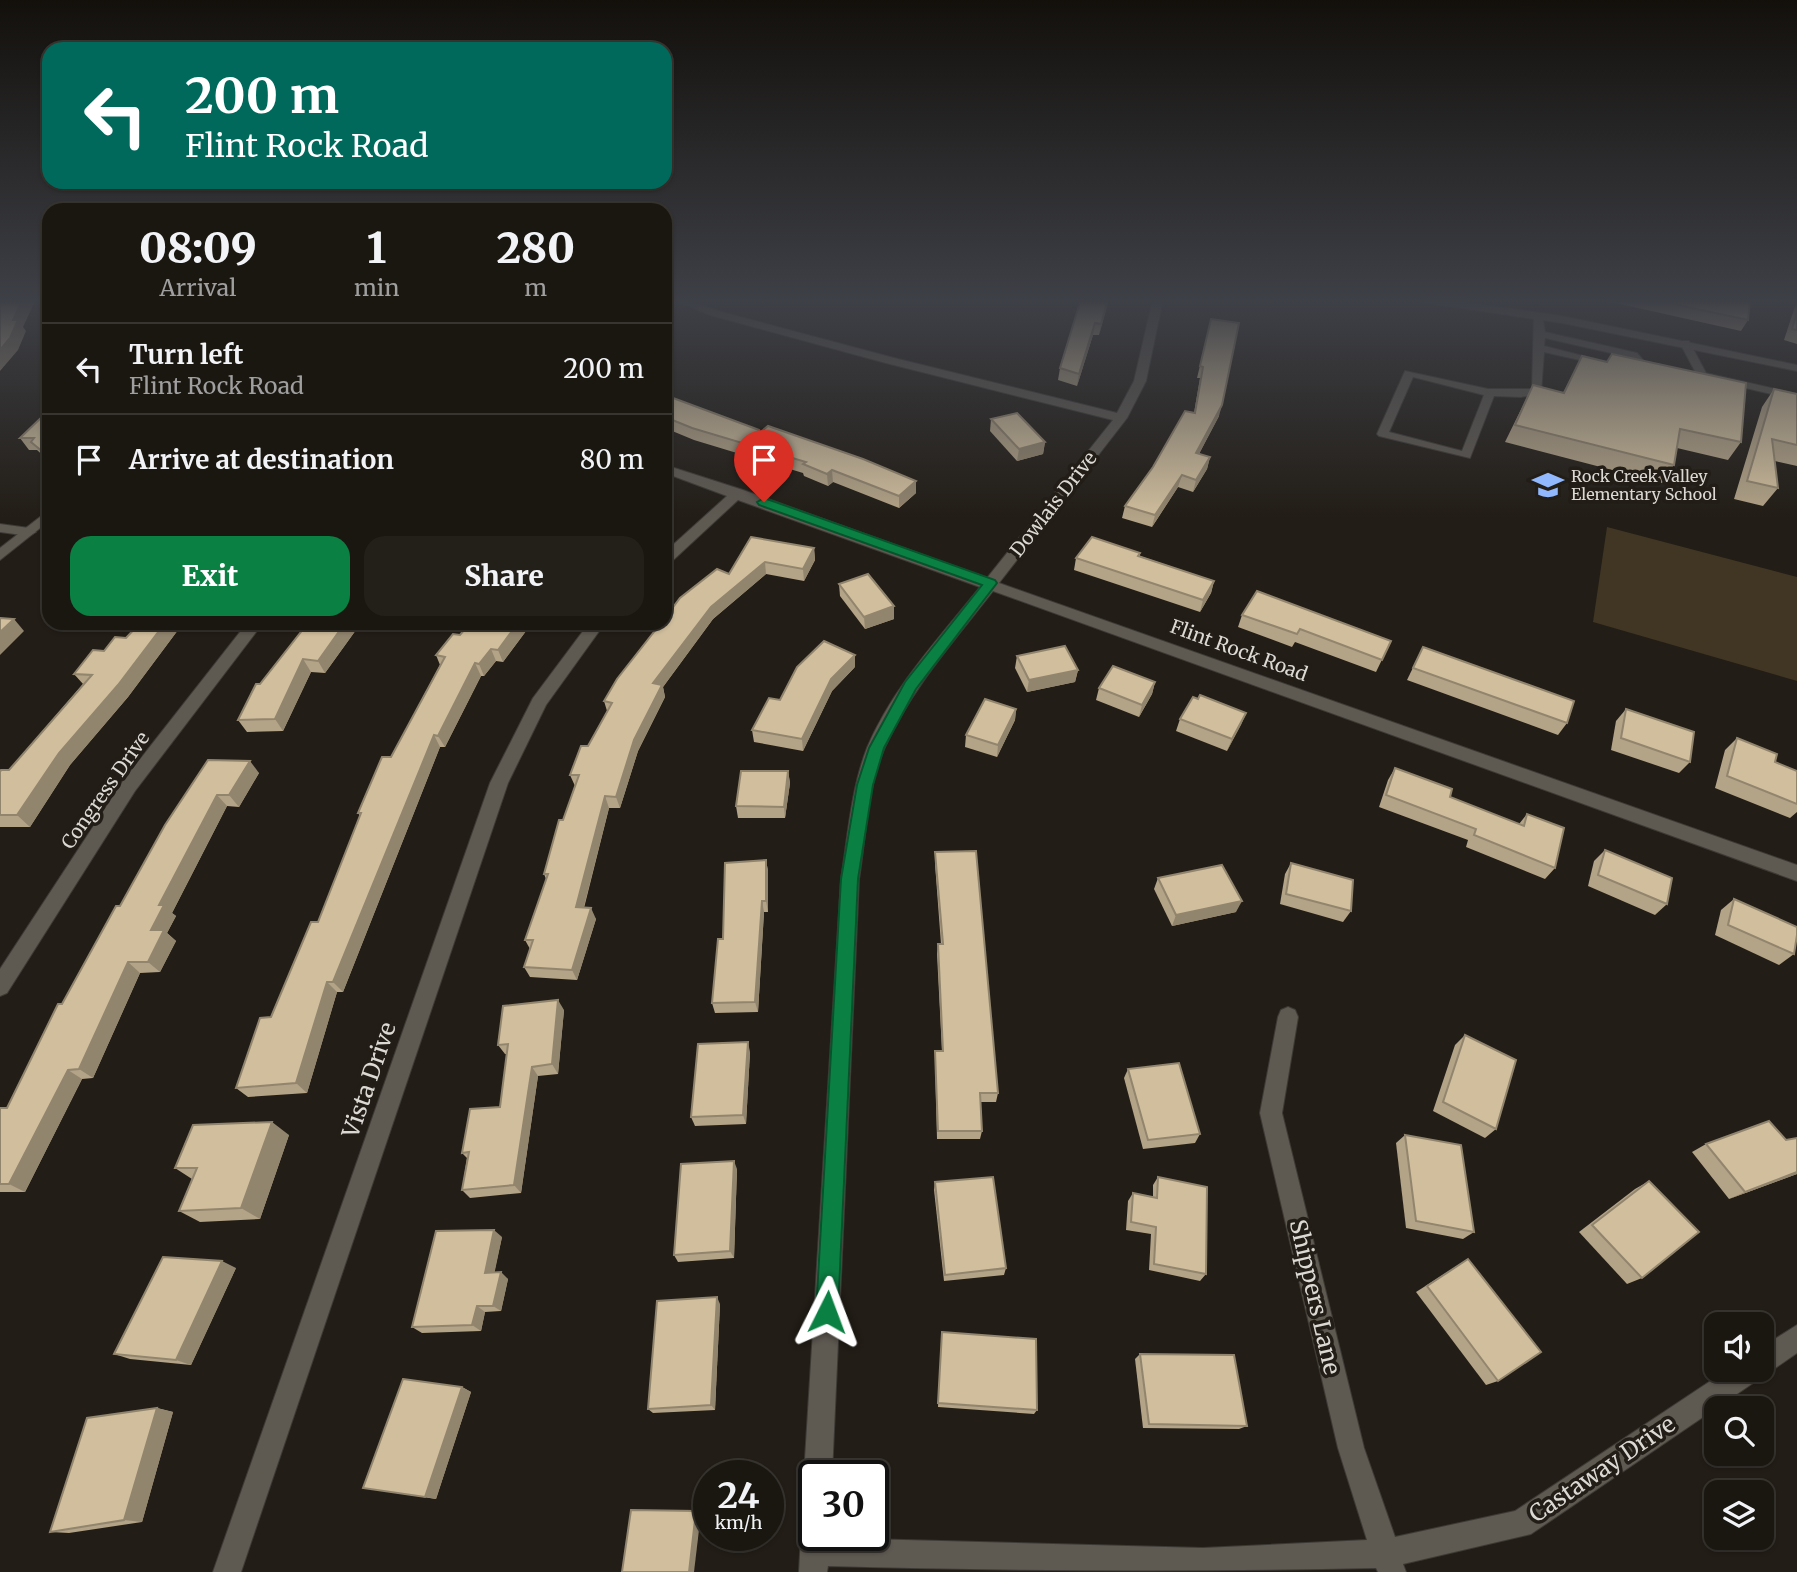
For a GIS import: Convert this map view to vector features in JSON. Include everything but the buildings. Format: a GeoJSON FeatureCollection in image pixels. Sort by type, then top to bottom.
{"type":"FeatureCollection","features":[{"type":"Feature","properties":{"kind":"street"},"geometry":{"type":"LineString","coordinates":[[938,372],[1121,418]]}},
{"type":"Feature","properties":{"kind":"street","name":"Dowlais Drive"},"geometry":{"type":"LineString","coordinates":[[819,1460],[850,879],[865,785],[876,748],[910,686],[1121,418],[1140,382],[1142,372]]}},
{"type":"Feature","properties":{"kind":"street","name":"Flint Rock Road"},"geometry":{"type":"LineString","coordinates":[[672,471],[1797,873]]}},
{"type":"Feature","properties":{"kind":"street"},"geometry":{"type":"LineString","coordinates":[[672,554],[738,493]]}},
{"type":"Feature","properties":{"kind":"street"},"geometry":{"type":"LineString","coordinates":[[0,555],[42,520]]}},
{"type":"Feature","properties":{"kind":"street"},"geometry":{"type":"LineString","coordinates":[[0,528],[29,532]]}},
{"type":"Feature","properties":{"kind":"street","name":"Congress Drive"},"geometry":{"type":"LineString","coordinates":[[0,988],[129,786],[250,630]]}},
{"type":"Feature","properties":{"kind":"street","name":"Vista Drive"},"geometry":{"type":"LineString","coordinates":[[227,1572],[499,783],[539,702],[592,630]]}},
{"type":"Feature","properties":{"kind":"street","name":"Shippers Lane"},"geometry":{"type":"LineString","coordinates":[[1288,1017],[1271,1113],[1351,1448],[1390,1562]]}},
{"type":"Feature","properties":{"kind":"street"},"geometry":{"type":"LineString","coordinates":[[1774,1354],[1797,1339]]}},
{"type":"Feature","properties":{"kind":"street","name":"Castaway Drive"},"geometry":{"type":"LineString","coordinates":[[814,1553],[1203,1562],[1390,1562],[1521,1524],[1732,1382]]}},
{"type":"Feature","properties":{"kind":"lane"},"geometry":{"type":"LineString","coordinates":[[1490,391],[1466,456],[1383,434],[1409,373],[1490,391],[1524,394],[1537,391],[1538,372]]}},
{"type":"Feature","properties":{"kind":"lane"},"geometry":{"type":"LineString","coordinates":[[1701,372],[1702,375],[1797,397]]}},
{"type":"Feature","properties":{"kind":"shaded area"},"geometry":{"type":"Polygon","coordinates":[[[1607,527],[1797,577],[1797,681],[1593,622],[1607,527]]]}},
{"type":"Feature","properties":{"kind":"place","name":"Rock Creek Valley Elementary School"},"geometry":{"type":"Point","coordinates":[1548,485]}},
{"type":"Feature","properties":{"kind":"route"},"geometry":{"type":"LineString","coordinates":[[764,502],[990,583],[910,686],[876,748],[865,785],[850,879],[827,1312]]}}]}
